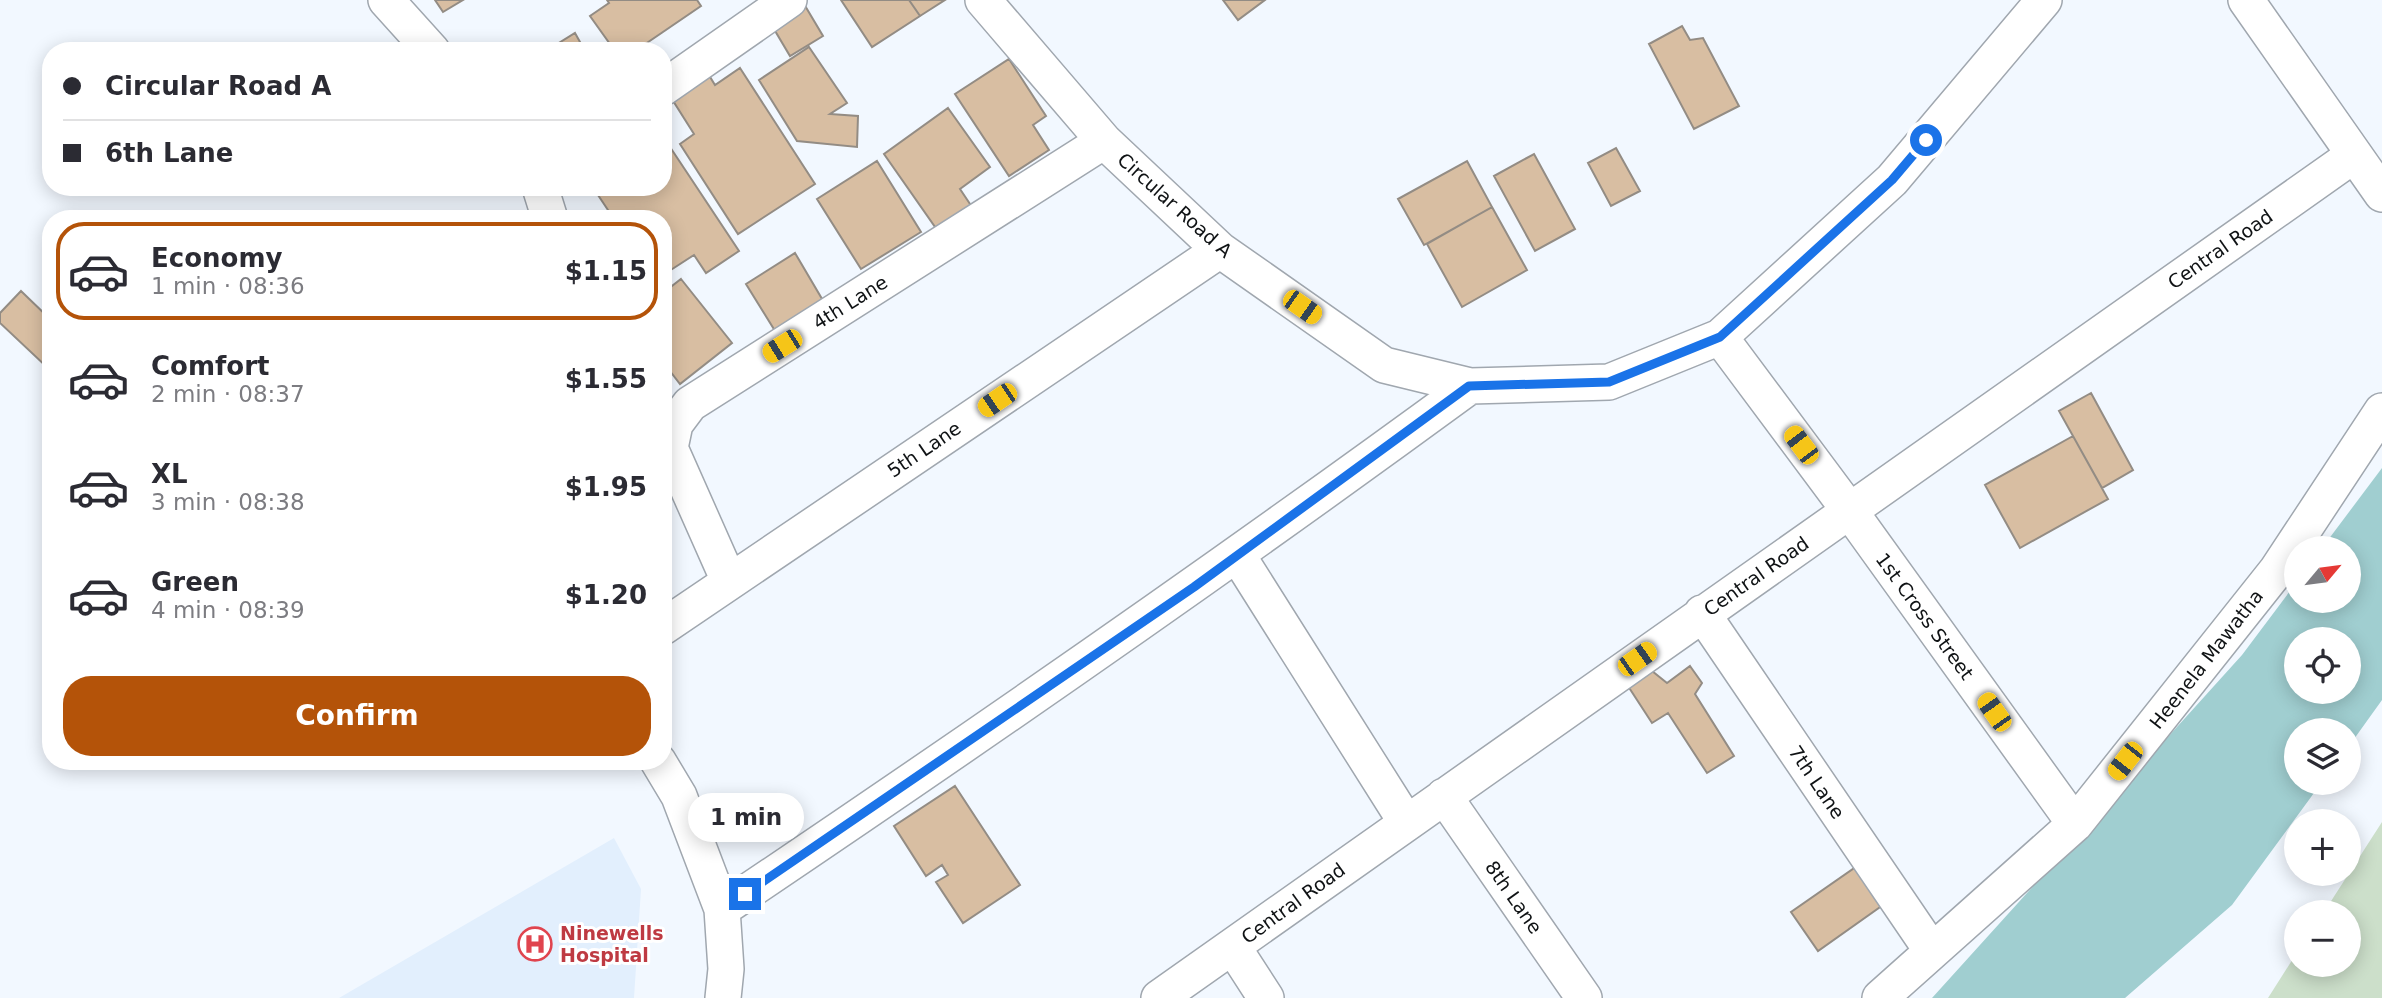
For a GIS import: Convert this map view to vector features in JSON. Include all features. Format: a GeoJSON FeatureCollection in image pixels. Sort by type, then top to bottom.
{"type":"FeatureCollection","features":[{"type":"Feature","properties":{"kind":"street"},"geometry":{"type":"LineString","coordinates":[[386,0],[424,42]]}},
{"type":"Feature","properties":{"kind":"street"},"geometry":{"type":"LineString","coordinates":[[672,82],[789,0]]}},
{"type":"Feature","properties":{"kind":"street","name":"Circular Road A"},"geometry":{"type":"LineString","coordinates":[[983,0],[1104,141],[1220,250],[1384,365],[1469,386],[1609,382],[1720,337],[1892,180],[2044,0]]}},
{"type":"Feature","properties":{"kind":"street"},"geometry":{"type":"LineString","coordinates":[[2246,0],[2382,194]]}},
{"type":"Feature","properties":{"kind":"street","name":"4th Lane"},"geometry":{"type":"LineString","coordinates":[[672,440],[676,424],[690,404],[1104,141]]}},
{"type":"Feature","properties":{"kind":"street","name":"Central Road"},"geometry":{"type":"LineString","coordinates":[[1159,998],[2354,155]]}},
{"type":"Feature","properties":{"kind":"street","name":"5th Lane"},"geometry":{"type":"LineString","coordinates":[[672,621],[1220,250]]}},
{"type":"Feature","properties":{"kind":"street","name":"1st Cross Street"},"geometry":{"type":"LineString","coordinates":[[1720,337],[1850,510],[2075,824]]}},
{"type":"Feature","properties":{"kind":"street"},"geometry":{"type":"LineString","coordinates":[[722,909],[1019,709],[1238,556],[1469,386]]}},
{"type":"Feature","properties":{"kind":"street","name":"Heenela Mawatha"},"geometry":{"type":"LineString","coordinates":[[1880,998],[2075,824],[2277,570],[2382,411]]}},
{"type":"Feature","properties":{"kind":"street","name":"4th Lane"},"geometry":{"type":"LineString","coordinates":[[672,453],[729,581]]}},
{"type":"Feature","properties":{"kind":"street"},"geometry":{"type":"LineString","coordinates":[[1238,556],[1406,822]]}},
{"type":"Feature","properties":{"kind":"street","name":"7th Lane"},"geometry":{"type":"LineString","coordinates":[[1702,613],[1932,951]]}},
{"type":"Feature","properties":{"kind":"street"},"geometry":{"type":"LineString","coordinates":[[663,770],[679,796],[722,909],[726,969],[723,998]]}},
{"type":"Feature","properties":{"kind":"street","name":"8th Lane"},"geometry":{"type":"LineString","coordinates":[[1444,796],[1584,998]]}},
{"type":"Feature","properties":{"kind":"street"},"geometry":{"type":"LineString","coordinates":[[1233,947],[1266,998]]}},
{"type":"Feature","properties":{"kind":"shaded area","name":"Ninewells Hospital"},"geometry":{"type":"Polygon","coordinates":[[[614,838],[641,889],[634,998],[339,998],[614,838]]]}},
{"type":"Feature","properties":{"kind":"green space"},"geometry":{"type":"Polygon","coordinates":[[[2382,822],[2382,998],[2268,998],[2284,973],[2284,977],[2361,977],[2361,900],[2332,900],[2341,886],[2361,886],[2361,855],[2382,822]]]}},
{"type":"Feature","properties":{"kind":"water"},"geometry":{"type":"Polygon","coordinates":[[[2382,468],[2382,700],[2361,729],[2361,718],[2284,718],[2284,795],[2312,795],[2302,809],[2284,809],[2284,834],[2232,905],[2125,998],[1932,998],[2242,655],[2284,599],[2284,613],[2361,613],[2361,536],[2331,536],[2382,468]]]}},
{"type":"Feature","properties":{"kind":"building"},"geometry":{"type":"Polygon","coordinates":[[[435,0],[463,0],[443,12],[435,0]]]}},
{"type":"Feature","properties":{"kind":"building"},"geometry":{"type":"Polygon","coordinates":[[[607,0],[697,0],[701,6],[648,42],[609,42],[590,16],[609,3],[607,0]]]}},
{"type":"Feature","properties":{"kind":"building"},"geometry":{"type":"Polygon","coordinates":[[[841,0],[909,0],[920,16],[872,47],[841,0]]]}},
{"type":"Feature","properties":{"kind":"building"},"geometry":{"type":"Polygon","coordinates":[[[909,0],[945,0],[920,16],[909,0]]]}},
{"type":"Feature","properties":{"kind":"building"},"geometry":{"type":"Polygon","coordinates":[[[1223,0],[1265,0],[1238,20],[1223,0]]]}},
{"type":"Feature","properties":{"kind":"building"},"geometry":{"type":"Polygon","coordinates":[[[804,4],[823,36],[790,56],[771,24],[804,4]]]}},
{"type":"Feature","properties":{"kind":"building"},"geometry":{"type":"Polygon","coordinates":[[[1682,26],[1690,40],[1703,38],[1739,106],[1694,129],[1649,44],[1682,26]]]}},
{"type":"Feature","properties":{"kind":"building"},"geometry":{"type":"Polygon","coordinates":[[[575,33],[580,42],[560,42],[575,33]]]}},
{"type":"Feature","properties":{"kind":"building"},"geometry":{"type":"Polygon","coordinates":[[[809,47],[847,103],[830,114],[858,116],[857,147],[797,141],[759,80],[809,47]]]}},
{"type":"Feature","properties":{"kind":"building"},"geometry":{"type":"Polygon","coordinates":[[[1009,59],[1046,116],[1033,125],[1049,150],[1009,176],[955,94],[1009,59]]]}},
{"type":"Feature","properties":{"kind":"building"},"geometry":{"type":"Polygon","coordinates":[[[740,68],[815,184],[738,234],[680,144],[694,134],[672,99],[672,95],[707,72],[715,85],[740,68]]]}},
{"type":"Feature","properties":{"kind":"building"},"geometry":{"type":"Polygon","coordinates":[[[948,108],[990,167],[960,189],[974,210],[940,234],[884,154],[948,108]]]}},
{"type":"Feature","properties":{"kind":"building"},"geometry":{"type":"Polygon","coordinates":[[[1616,148],[1640,191],[1611,206],[1588,163],[1616,148]]]}},
{"type":"Feature","properties":{"kind":"building"},"geometry":{"type":"Polygon","coordinates":[[[672,150],[739,251],[706,273],[694,255],[672,269],[672,210],[608,210],[599,196],[672,196],[672,150]]]}},
{"type":"Feature","properties":{"kind":"building"},"geometry":{"type":"Polygon","coordinates":[[[1534,154],[1575,229],[1535,251],[1494,176],[1534,154]]]}},
{"type":"Feature","properties":{"kind":"building"},"geometry":{"type":"Polygon","coordinates":[[[877,161],[921,232],[861,269],[817,199],[877,161]]]}},
{"type":"Feature","properties":{"kind":"building"},"geometry":{"type":"Polygon","coordinates":[[[1467,161],[1492,207],[1424,245],[1398,199],[1467,161]]]}},
{"type":"Feature","properties":{"kind":"building"},"geometry":{"type":"Polygon","coordinates":[[[1492,207],[1527,270],[1462,307],[1427,244],[1492,207]]]}},
{"type":"Feature","properties":{"kind":"building"},"geometry":{"type":"Polygon","coordinates":[[[795,253],[825,304],[777,334],[746,284],[795,253]]]}},
{"type":"Feature","properties":{"kind":"building"},"geometry":{"type":"Polygon","coordinates":[[[681,279],[732,343],[680,384],[672,374],[672,286],[681,279]]]}},
{"type":"Feature","properties":{"kind":"building"},"geometry":{"type":"Polygon","coordinates":[[[21,291],[42,311],[42,363],[0,323],[0,313],[21,291]]]}},
{"type":"Feature","properties":{"kind":"building"},"geometry":{"type":"Polygon","coordinates":[[[2091,393],[2133,470],[2102,488],[2059,411],[2091,393]]]}},
{"type":"Feature","properties":{"kind":"building"},"geometry":{"type":"Polygon","coordinates":[[[2073,436],[2108,499],[2020,548],[1985,485],[2073,436]]]}},
{"type":"Feature","properties":{"kind":"building"},"geometry":{"type":"Polygon","coordinates":[[[1690,666],[1702,683],[1695,694],[1734,756],[1707,773],[1668,713],[1652,723],[1628,686],[1652,671],[1667,683],[1690,666]]]}},
{"type":"Feature","properties":{"kind":"building"},"geometry":{"type":"Polygon","coordinates":[[[955,786],[1020,885],[963,923],[936,882],[948,875],[942,865],[926,876],[894,826],[955,786]]]}},
{"type":"Feature","properties":{"kind":"building"},"geometry":{"type":"Polygon","coordinates":[[[1863,862],[1890,900],[1818,951],[1791,912],[1863,862]]]}},
{"type":"Feature","properties":{"kind":"place","name":"Ninewells Hospital"},"geometry":{"type":"Point","coordinates":[535,944]}},
{"type":"Feature","properties":{"kind":"route"},"geometry":{"type":"LineString","coordinates":[[745,894],[1194,587],[1469,386],[1609,382],[1720,337],[1892,180],[1926,140]]}}]}
